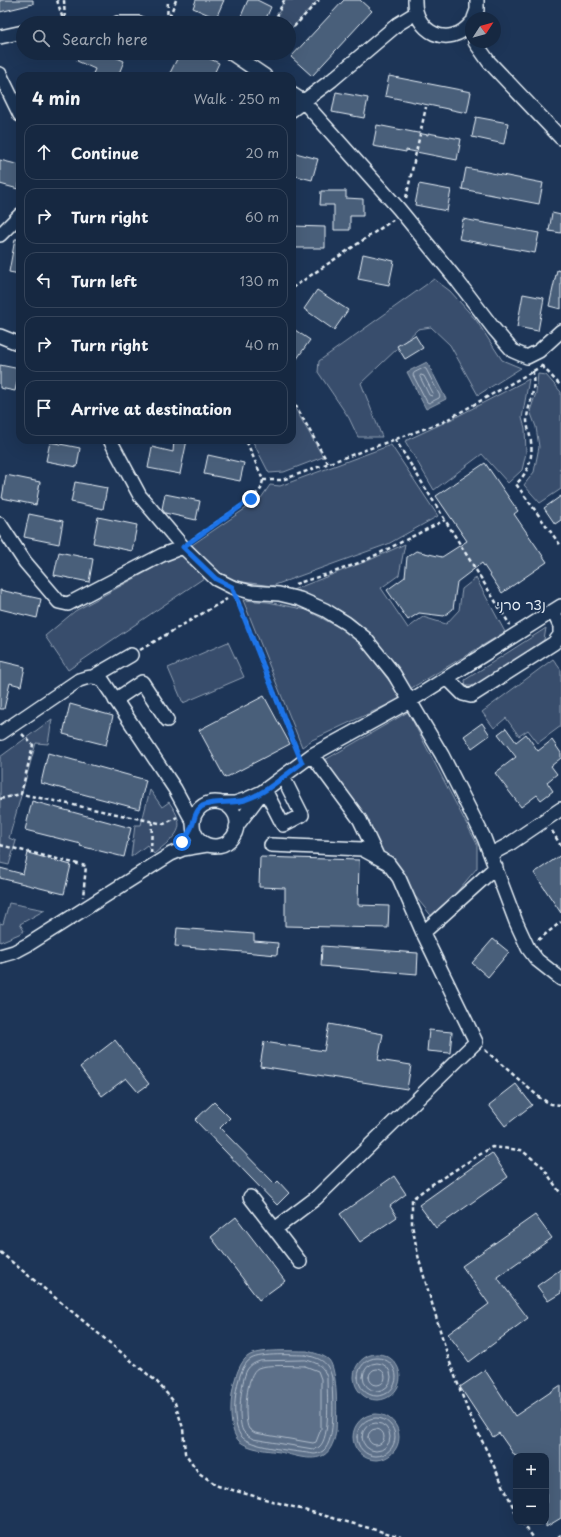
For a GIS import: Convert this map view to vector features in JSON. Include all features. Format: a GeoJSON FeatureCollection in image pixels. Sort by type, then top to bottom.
{"type":"FeatureCollection","features":[{"type":"Feature","properties":{"kind":"street"},"geometry":{"type":"LineString","coordinates":[[415,0],[416,13],[423,26],[430,32],[440,36],[449,36],[465,31]]}},
{"type":"Feature","properties":{"kind":"street"},"geometry":{"type":"LineString","coordinates":[[476,12],[477,0]]}},
{"type":"Feature","properties":{"kind":"street"},"geometry":{"type":"LineString","coordinates":[[416,13],[398,24],[332,80],[297,98],[402,213],[513,351],[527,357],[539,351],[561,331]]}},
{"type":"Feature","properties":{"kind":"street"},"geometry":{"type":"LineString","coordinates":[[0,37],[16,34]]}},
{"type":"Feature","properties":{"kind":"street"},"geometry":{"type":"LineString","coordinates":[[479,48],[489,62],[561,138]]}},
{"type":"Feature","properties":{"kind":"street"},"geometry":{"type":"LineString","coordinates":[[241,60],[259,72]]}},
{"type":"Feature","properties":{"kind":"street"},"geometry":{"type":"LineString","coordinates":[[0,74],[16,107]]}},
{"type":"Feature","properties":{"kind":"street"},"geometry":{"type":"LineString","coordinates":[[0,235],[16,219]]}},
{"type":"Feature","properties":{"kind":"street"},"geometry":{"type":"LineString","coordinates":[[0,336],[16,342]]}},
{"type":"Feature","properties":{"kind":"street"},"geometry":{"type":"LineString","coordinates":[[112,444],[140,496],[183,547],[216,579],[234,591],[278,594],[300,599],[325,610],[346,622],[366,638],[394,674],[442,755],[491,854],[516,922],[528,948],[537,960],[561,979]]}},
{"type":"Feature","properties":{"kind":"street"},"geometry":{"type":"LineString","coordinates":[[0,524],[25,562],[59,602],[68,604],[162,555],[183,547]]}},
{"type":"Feature","properties":{"kind":"street"},"geometry":{"type":"LineString","coordinates":[[175,790],[185,798],[208,803],[235,803],[264,791],[312,755],[410,701],[446,678],[557,609],[560,635],[554,643],[471,696],[463,694],[446,678]]}},
{"type":"Feature","properties":{"kind":"street"},"geometry":{"type":"LineString","coordinates":[[0,732],[13,725],[70,686],[89,677],[93,677],[131,655]]}},
{"type":"Feature","properties":{"kind":"street"},"geometry":{"type":"LineString","coordinates":[[93,677],[103,681],[175,790],[191,820],[194,833],[198,839],[207,845]]}},
{"type":"Feature","properties":{"kind":"street"},"geometry":{"type":"LineString","coordinates":[[115,700],[142,682],[167,720]]}},
{"type":"Feature","properties":{"kind":"street"},"geometry":{"type":"LineString","coordinates":[[312,755],[360,820],[377,856]]}},
{"type":"Feature","properties":{"kind":"street"},"geometry":{"type":"LineString","coordinates":[[264,791],[283,825],[302,815],[282,777]]}},
{"type":"Feature","properties":{"kind":"street"},"geometry":{"type":"LineString","coordinates":[[236,826],[264,791]]}},
{"type":"Feature","properties":{"kind":"street"},"geometry":{"type":"LineString","coordinates":[[171,854],[182,842],[196,812],[208,803]]}},
{"type":"Feature","properties":{"kind":"street"},"geometry":{"type":"LineString","coordinates":[[0,956],[14,952],[29,944],[171,854],[183,849],[225,844],[235,833],[236,819],[233,812],[222,803]]}},
{"type":"Feature","properties":{"kind":"street"},"geometry":{"type":"LineString","coordinates":[[491,854],[508,845],[561,809]]}},
{"type":"Feature","properties":{"kind":"street"},"geometry":{"type":"LineString","coordinates":[[271,846],[362,849],[388,863],[399,878],[423,933],[476,1042],[316,1198],[275,1230]]}},
{"type":"Feature","properties":{"kind":"street"},"geometry":{"type":"LineString","coordinates":[[423,933],[496,867]]}},
{"type":"Feature","properties":{"kind":"street"},"geometry":{"type":"LineString","coordinates":[[250,1197],[300,1262]]}},
{"type":"Feature","properties":{"kind":"path"},"geometry":{"type":"LineString","coordinates":[[58,0],[63,16]]}},
{"type":"Feature","properties":{"kind":"path"},"geometry":{"type":"LineString","coordinates":[[64,0],[65,16]]}},
{"type":"Feature","properties":{"kind":"path"},"geometry":{"type":"LineString","coordinates":[[167,16],[168,0]]}},
{"type":"Feature","properties":{"kind":"path"},"geometry":{"type":"LineString","coordinates":[[170,16],[176,0]]}},
{"type":"Feature","properties":{"kind":"path"},"geometry":{"type":"LineString","coordinates":[[277,16],[284,0]]}},
{"type":"Feature","properties":{"kind":"path"},"geometry":{"type":"LineString","coordinates":[[296,25],[319,0]]}},
{"type":"Feature","properties":{"kind":"path"},"geometry":{"type":"LineString","coordinates":[[296,285],[402,213],[426,107]]}},
{"type":"Feature","properties":{"kind":"path"},"geometry":{"type":"LineString","coordinates":[[263,480],[282,480],[443,422],[542,366],[547,344]]}},
{"type":"Feature","properties":{"kind":"path"},"geometry":{"type":"LineString","coordinates":[[542,366],[561,386]]}},
{"type":"Feature","properties":{"kind":"path"},"geometry":{"type":"LineString","coordinates":[[533,371],[533,390],[528,407],[527,421],[531,456],[528,469],[523,478],[516,484],[561,546]]}},
{"type":"Feature","properties":{"kind":"path"},"geometry":{"type":"LineString","coordinates":[[296,406],[328,463]]}},
{"type":"Feature","properties":{"kind":"path"},"geometry":{"type":"LineString","coordinates":[[394,439],[516,635]]}},
{"type":"Feature","properties":{"kind":"path"},"geometry":{"type":"LineString","coordinates":[[183,547],[251,499],[261,489],[263,480],[248,444]]}},
{"type":"Feature","properties":{"kind":"path"},"geometry":{"type":"LineString","coordinates":[[289,586],[364,561],[445,520]]}},
{"type":"Feature","properties":{"kind":"path"},"geometry":{"type":"LineString","coordinates":[[131,655],[234,591],[302,763]]}},
{"type":"Feature","properties":{"kind":"path"},"geometry":{"type":"LineString","coordinates":[[13,725],[33,745],[21,794]]}},
{"type":"Feature","properties":{"kind":"path"},"geometry":{"type":"LineString","coordinates":[[0,799],[21,794],[164,824],[191,820]]}},
{"type":"Feature","properties":{"kind":"path"},"geometry":{"type":"LineString","coordinates":[[545,820],[561,846]]}},
{"type":"Feature","properties":{"kind":"path"},"geometry":{"type":"LineString","coordinates":[[150,867],[152,822]]}},
{"type":"Feature","properties":{"kind":"path"},"geometry":{"type":"LineString","coordinates":[[0,845],[86,866],[81,911]]}},
{"type":"Feature","properties":{"kind":"path"},"geometry":{"type":"LineString","coordinates":[[528,948],[561,922]]}},
{"type":"Feature","properties":{"kind":"path"},"geometry":{"type":"LineString","coordinates":[[476,1042],[540,1098],[551,1104],[561,1105]]}},
{"type":"Feature","properties":{"kind":"path"},"geometry":{"type":"LineString","coordinates":[[513,1507],[468,1412],[448,1360],[419,1260],[412,1225],[412,1199],[492,1146],[521,1150],[542,1166],[561,1194]]}},
{"type":"Feature","properties":{"kind":"path"},"geometry":{"type":"LineString","coordinates":[[0,1252],[157,1382],[175,1403],[183,1428],[185,1453],[200,1473],[218,1486],[402,1537]]}},
{"type":"Feature","properties":{"kind":"path"},"geometry":{"type":"LineString","coordinates":[[524,1525],[533,1537]]}},
{"type":"Feature","properties":{"kind":"shaded area"},"geometry":{"type":"Polygon","coordinates":[[[284,0],[318,0],[296,24],[296,16],[277,16],[284,0]]]}},
{"type":"Feature","properties":{"kind":"shaded area"},"geometry":{"type":"Polygon","coordinates":[[[434,279],[450,291],[476,320],[502,360],[521,368],[478,395],[450,345],[431,327],[418,329],[361,383],[382,437],[358,437],[349,418],[318,372],[319,361],[434,279]]]}},
{"type":"Feature","properties":{"kind":"shaded area"},"geometry":{"type":"Polygon","coordinates":[[[538,374],[546,375],[561,392],[561,467],[559,469],[561,472],[561,489],[540,503],[524,485],[534,472],[539,447],[536,427],[530,411],[536,393],[538,374]]]}},
{"type":"Feature","properties":{"kind":"shaded area"},"geometry":{"type":"Polygon","coordinates":[[[529,379],[522,418],[525,428],[526,453],[522,470],[508,483],[482,454],[434,490],[405,441],[454,418],[529,379]]]}},
{"type":"Feature","properties":{"kind":"shaded area"},"geometry":{"type":"Polygon","coordinates":[[[296,410],[323,457],[284,472],[269,473],[254,444],[296,444],[296,410]]]}},
{"type":"Feature","properties":{"kind":"shaded area"},"geometry":{"type":"Polygon","coordinates":[[[391,445],[438,516],[388,544],[272,586],[243,582],[224,577],[192,545],[261,498],[270,485],[280,486],[391,445]]]}},
{"type":"Feature","properties":{"kind":"shaded area"},"geometry":{"type":"Polygon","coordinates":[[[405,544],[399,575],[381,588],[408,628],[423,617],[446,624],[459,610],[462,589],[476,578],[505,632],[410,689],[374,639],[357,622],[328,604],[290,591],[372,559],[405,544]]]}},
{"type":"Feature","properties":{"kind":"shaded area"},"geometry":{"type":"Polygon","coordinates":[[[181,553],[204,578],[68,670],[45,636],[75,611],[181,553]]]}},
{"type":"Feature","properties":{"kind":"shaded area"},"geometry":{"type":"Polygon","coordinates":[[[243,600],[268,602],[307,610],[349,633],[366,650],[402,698],[312,740],[302,747],[243,600]]]}},
{"type":"Feature","properties":{"kind":"shaded area"},"geometry":{"type":"Polygon","coordinates":[[[546,628],[544,640],[476,686],[466,686],[465,680],[546,628]]]}},
{"type":"Feature","properties":{"kind":"shaded area"},"geometry":{"type":"Polygon","coordinates":[[[228,642],[244,677],[183,703],[168,668],[228,642]]]}},
{"type":"Feature","properties":{"kind":"shaded area"},"geometry":{"type":"Polygon","coordinates":[[[553,659],[561,670],[561,726],[538,743],[528,730],[519,736],[506,718],[494,728],[482,712],[553,659]]]}},
{"type":"Feature","properties":{"kind":"shaded area"},"geometry":{"type":"Polygon","coordinates":[[[408,712],[477,844],[477,868],[434,919],[381,855],[323,761],[408,712]]]}},
{"type":"Feature","properties":{"kind":"shaded area"},"geometry":{"type":"Polygon","coordinates":[[[52,719],[48,744],[36,743],[9,838],[16,841],[9,865],[0,863],[0,757],[52,719]]]}},
{"type":"Feature","properties":{"kind":"shaded area"},"geometry":{"type":"Polygon","coordinates":[[[150,790],[162,807],[169,802],[175,811],[179,826],[174,837],[154,854],[147,845],[131,857],[135,825],[141,825],[150,790]]]}},
{"type":"Feature","properties":{"kind":"shaded area"},"geometry":{"type":"Polygon","coordinates":[[[9,903],[45,910],[20,924],[24,931],[0,942],[0,923],[3,924],[9,903]]]}},
{"type":"Feature","properties":{"kind":"water"},"geometry":{"type":"Polygon","coordinates":[[[427,362],[446,399],[426,409],[407,372],[427,362]]]}},
{"type":"Feature","properties":{"kind":"water"},"geometry":{"type":"Polygon","coordinates":[[[307,1351],[327,1358],[332,1365],[334,1373],[337,1415],[336,1431],[334,1441],[329,1451],[319,1457],[308,1458],[253,1448],[243,1444],[234,1434],[231,1410],[234,1382],[243,1361],[250,1355],[262,1352],[307,1351]]]}},
{"type":"Feature","properties":{"kind":"water"},"geometry":{"type":"Polygon","coordinates":[[[377,1354],[390,1358],[396,1364],[400,1377],[396,1390],[390,1396],[377,1400],[364,1396],[358,1390],[354,1377],[358,1364],[364,1358],[377,1354]]]}},
{"type":"Feature","properties":{"kind":"water"},"geometry":{"type":"Polygon","coordinates":[[[376,1414],[389,1418],[395,1424],[399,1437],[395,1450],[389,1456],[376,1460],[363,1456],[357,1450],[353,1437],[357,1424],[363,1418],[376,1414]]]}},
{"type":"Feature","properties":{"kind":"building"},"geometry":{"type":"Polygon","coordinates":[[[0,0],[33,0],[33,4],[0,12],[0,0]]]}},
{"type":"Feature","properties":{"kind":"building"},"geometry":{"type":"Polygon","coordinates":[[[196,0],[224,0],[217,16],[211,16],[193,8],[196,0]]]}},
{"type":"Feature","properties":{"kind":"building"},"geometry":{"type":"Polygon","coordinates":[[[248,0],[257,0],[271,7],[267,16],[241,16],[248,0]]]}},
{"type":"Feature","properties":{"kind":"building"},"geometry":{"type":"Polygon","coordinates":[[[344,0],[360,0],[372,11],[312,76],[294,60],[296,60],[296,52],[344,0]]]}},
{"type":"Feature","properties":{"kind":"building"},"geometry":{"type":"Polygon","coordinates":[[[176,60],[212,60],[219,63],[215,72],[170,72],[176,60]]]}},
{"type":"Feature","properties":{"kind":"building"},"geometry":{"type":"Polygon","coordinates":[[[77,61],[124,61],[120,72],[94,72],[95,69],[77,61]]]}},
{"type":"Feature","properties":{"kind":"building"},"geometry":{"type":"Polygon","coordinates":[[[389,76],[471,92],[467,113],[385,96],[389,76]]]}},
{"type":"Feature","properties":{"kind":"building"},"geometry":{"type":"Polygon","coordinates":[[[336,92],[368,98],[364,118],[332,112],[336,92]]]}},
{"type":"Feature","properties":{"kind":"building"},"geometry":{"type":"Polygon","coordinates":[[[476,117],[508,123],[504,144],[472,137],[476,117]]]}},
{"type":"Feature","properties":{"kind":"building"},"geometry":{"type":"Polygon","coordinates":[[[377,125],[428,135],[428,133],[461,139],[457,160],[406,150],[406,152],[373,146],[377,125]]]}},
{"type":"Feature","properties":{"kind":"building"},"geometry":{"type":"Polygon","coordinates":[[[296,153],[318,159],[312,180],[296,176],[296,153]]]}},
{"type":"Feature","properties":{"kind":"building"},"geometry":{"type":"Polygon","coordinates":[[[0,160],[16,164],[16,188],[0,184],[0,160]]]}},
{"type":"Feature","properties":{"kind":"building"},"geometry":{"type":"Polygon","coordinates":[[[466,168],[543,183],[539,204],[462,189],[466,168]]]}},
{"type":"Feature","properties":{"kind":"building"},"geometry":{"type":"Polygon","coordinates":[[[419,184],[451,190],[447,211],[415,205],[419,184]]]}},
{"type":"Feature","properties":{"kind":"building"},"geometry":{"type":"Polygon","coordinates":[[[321,191],[346,191],[346,198],[363,199],[363,216],[350,216],[350,230],[334,230],[334,205],[320,205],[321,191]]]}},
{"type":"Feature","properties":{"kind":"building"},"geometry":{"type":"Polygon","coordinates":[[[552,213],[561,215],[561,233],[549,231],[552,213]]]}},
{"type":"Feature","properties":{"kind":"building"},"geometry":{"type":"Polygon","coordinates":[[[463,219],[539,233],[535,253],[459,239],[463,219]]]}},
{"type":"Feature","properties":{"kind":"building"},"geometry":{"type":"Polygon","coordinates":[[[296,226],[325,227],[325,248],[296,248],[296,226]]]}},
{"type":"Feature","properties":{"kind":"building"},"geometry":{"type":"Polygon","coordinates":[[[15,239],[16,239],[16,273],[9,272],[15,239]]]}},
{"type":"Feature","properties":{"kind":"building"},"geometry":{"type":"Polygon","coordinates":[[[363,254],[394,261],[389,285],[358,279],[363,254]]]}},
{"type":"Feature","properties":{"kind":"building"},"geometry":{"type":"Polygon","coordinates":[[[557,270],[561,271],[561,309],[549,306],[557,270]]]}},
{"type":"Feature","properties":{"kind":"building"},"geometry":{"type":"Polygon","coordinates":[[[317,290],[348,310],[334,330],[304,309],[317,290]]]}},
{"type":"Feature","properties":{"kind":"building"},"geometry":{"type":"Polygon","coordinates":[[[523,294],[544,298],[538,331],[517,327],[523,294]]]}},
{"type":"Feature","properties":{"kind":"building"},"geometry":{"type":"Polygon","coordinates":[[[296,331],[310,340],[296,360],[296,331]]]}},
{"type":"Feature","properties":{"kind":"building"},"geometry":{"type":"Polygon","coordinates":[[[415,335],[423,348],[405,359],[397,346],[415,335]]]}},
{"type":"Feature","properties":{"kind":"building"},"geometry":{"type":"Polygon","coordinates":[[[0,365],[16,368],[15,391],[0,388],[0,365]]]}},
{"type":"Feature","properties":{"kind":"building"},"geometry":{"type":"Polygon","coordinates":[[[50,444],[60,444],[80,448],[77,467],[46,461],[50,444]]]}},
{"type":"Feature","properties":{"kind":"building"},"geometry":{"type":"Polygon","coordinates":[[[174,444],[186,444],[180,474],[148,468],[152,447],[173,452],[174,444]]]}},
{"type":"Feature","properties":{"kind":"building"},"geometry":{"type":"Polygon","coordinates":[[[208,455],[244,463],[240,481],[204,474],[208,455]]]}},
{"type":"Feature","properties":{"kind":"building"},"geometry":{"type":"Polygon","coordinates":[[[485,463],[518,511],[514,514],[547,562],[502,593],[482,563],[457,582],[453,609],[444,616],[419,613],[408,620],[387,590],[405,577],[407,557],[416,551],[442,557],[467,541],[436,496],[485,463]]]}},
{"type":"Feature","properties":{"kind":"building"},"geometry":{"type":"Polygon","coordinates":[[[6,475],[40,482],[36,505],[2,498],[6,475]]]}},
{"type":"Feature","properties":{"kind":"building"},"geometry":{"type":"Polygon","coordinates":[[[75,482],[107,488],[103,509],[71,502],[75,482]]]}},
{"type":"Feature","properties":{"kind":"building"},"geometry":{"type":"Polygon","coordinates":[[[165,494],[200,501],[196,520],[165,513],[162,509],[165,494]]]}},
{"type":"Feature","properties":{"kind":"building"},"geometry":{"type":"Polygon","coordinates":[[[561,496],[561,520],[555,524],[544,508],[561,496]]]}},
{"type":"Feature","properties":{"kind":"building"},"geometry":{"type":"Polygon","coordinates":[[[29,514],[63,521],[59,544],[24,537],[29,514]]]}},
{"type":"Feature","properties":{"kind":"building"},"geometry":{"type":"Polygon","coordinates":[[[98,517],[137,525],[132,551],[93,543],[98,517]]]}},
{"type":"Feature","properties":{"kind":"building"},"geometry":{"type":"Polygon","coordinates":[[[59,552],[93,559],[89,582],[54,575],[59,552]]]}},
{"type":"Feature","properties":{"kind":"building"},"geometry":{"type":"Polygon","coordinates":[[[0,590],[41,599],[37,618],[0,609],[0,590]]]}},
{"type":"Feature","properties":{"kind":"building"},"geometry":{"type":"Polygon","coordinates":[[[0,661],[25,667],[21,686],[10,683],[4,709],[0,709],[0,661]]]}},
{"type":"Feature","properties":{"kind":"building"},"geometry":{"type":"Polygon","coordinates":[[[264,696],[290,744],[225,778],[199,730],[264,696]]]}},
{"type":"Feature","properties":{"kind":"building"},"geometry":{"type":"Polygon","coordinates":[[[70,704],[113,716],[106,745],[63,734],[70,704]]]}},
{"type":"Feature","properties":{"kind":"building"},"geometry":{"type":"Polygon","coordinates":[[[482,723],[490,735],[472,748],[464,736],[482,723]]]}},
{"type":"Feature","properties":{"kind":"building"},"geometry":{"type":"Polygon","coordinates":[[[506,728],[516,742],[526,734],[538,751],[552,740],[561,753],[561,758],[551,766],[557,774],[547,782],[553,791],[541,800],[537,795],[521,807],[495,773],[516,757],[498,734],[506,728]]]}},
{"type":"Feature","properties":{"kind":"building"},"geometry":{"type":"Polygon","coordinates":[[[48,753],[146,780],[139,809],[41,783],[48,753]]]}},
{"type":"Feature","properties":{"kind":"building"},"geometry":{"type":"Polygon","coordinates":[[[32,801],[131,828],[124,857],[80,846],[81,844],[25,830],[32,801]]]}},
{"type":"Feature","properties":{"kind":"building"},"geometry":{"type":"Polygon","coordinates":[[[28,853],[71,865],[64,894],[0,878],[0,868],[23,874],[28,853]]]}},
{"type":"Feature","properties":{"kind":"building"},"geometry":{"type":"Polygon","coordinates":[[[561,855],[561,913],[534,873],[561,855]]]}},
{"type":"Feature","properties":{"kind":"building"},"geometry":{"type":"Polygon","coordinates":[[[260,857],[359,860],[358,905],[389,906],[388,928],[285,926],[285,888],[259,887],[260,857]]]}},
{"type":"Feature","properties":{"kind":"building"},"geometry":{"type":"Polygon","coordinates":[[[177,928],[254,934],[254,941],[278,943],[277,955],[175,946],[177,928]]]}},
{"type":"Feature","properties":{"kind":"building"},"geometry":{"type":"Polygon","coordinates":[[[493,939],[509,952],[488,977],[472,963],[493,939]]]}},
{"type":"Feature","properties":{"kind":"building"},"geometry":{"type":"Polygon","coordinates":[[[322,946],[418,953],[417,974],[321,966],[322,946]]]}},
{"type":"Feature","properties":{"kind":"building"},"geometry":{"type":"Polygon","coordinates":[[[329,1024],[383,1034],[378,1060],[411,1065],[407,1089],[260,1066],[264,1042],[324,1051],[329,1024]]]}},
{"type":"Feature","properties":{"kind":"building"},"geometry":{"type":"Polygon","coordinates":[[[429,1030],[452,1032],[450,1053],[427,1051],[429,1030]]]}},
{"type":"Feature","properties":{"kind":"building"},"geometry":{"type":"Polygon","coordinates":[[[115,1040],[149,1084],[138,1092],[126,1078],[102,1096],[80,1067],[115,1040]]]}},
{"type":"Feature","properties":{"kind":"building"},"geometry":{"type":"Polygon","coordinates":[[[516,1084],[532,1105],[505,1126],[489,1105],[516,1084]]]}},
{"type":"Feature","properties":{"kind":"building"},"geometry":{"type":"Polygon","coordinates":[[[214,1102],[230,1118],[220,1128],[275,1184],[278,1181],[289,1193],[277,1205],[195,1120],[214,1102]]]}},
{"type":"Feature","properties":{"kind":"building"},"geometry":{"type":"Polygon","coordinates":[[[492,1153],[508,1177],[436,1228],[419,1205],[492,1153]]]}},
{"type":"Feature","properties":{"kind":"building"},"geometry":{"type":"Polygon","coordinates":[[[394,1176],[406,1194],[390,1206],[397,1217],[360,1242],[340,1214],[394,1176]]]}},
{"type":"Feature","properties":{"kind":"building"},"geometry":{"type":"Polygon","coordinates":[[[535,1215],[552,1238],[497,1277],[528,1318],[469,1362],[448,1334],[489,1304],[462,1266],[535,1215]]]}},
{"type":"Feature","properties":{"kind":"building"},"geometry":{"type":"Polygon","coordinates":[[[236,1217],[285,1281],[259,1300],[211,1237],[236,1217]]]}},
{"type":"Feature","properties":{"kind":"building"},"geometry":{"type":"Polygon","coordinates":[[[561,1269],[561,1293],[548,1301],[537,1286],[561,1269]]]}},
{"type":"Feature","properties":{"kind":"building"},"geometry":{"type":"Polygon","coordinates":[[[485,1370],[515,1416],[561,1385],[561,1518],[546,1527],[546,1525],[549,1525],[549,1453],[513,1453],[499,1433],[493,1437],[460,1387],[485,1370]]]}},
{"type":"Feature","properties":{"kind":"district","name":"נצר סרני"},"geometry":{"type":"Point","coordinates":[521,604]}},
{"type":"Feature","properties":{"kind":"route"},"geometry":{"type":"LineString","coordinates":[[182,842],[193,826],[193,818],[201,807],[208,803],[235,803],[247,799],[262,792],[302,763],[232,587],[216,579],[183,547],[251,499]]}}]}
